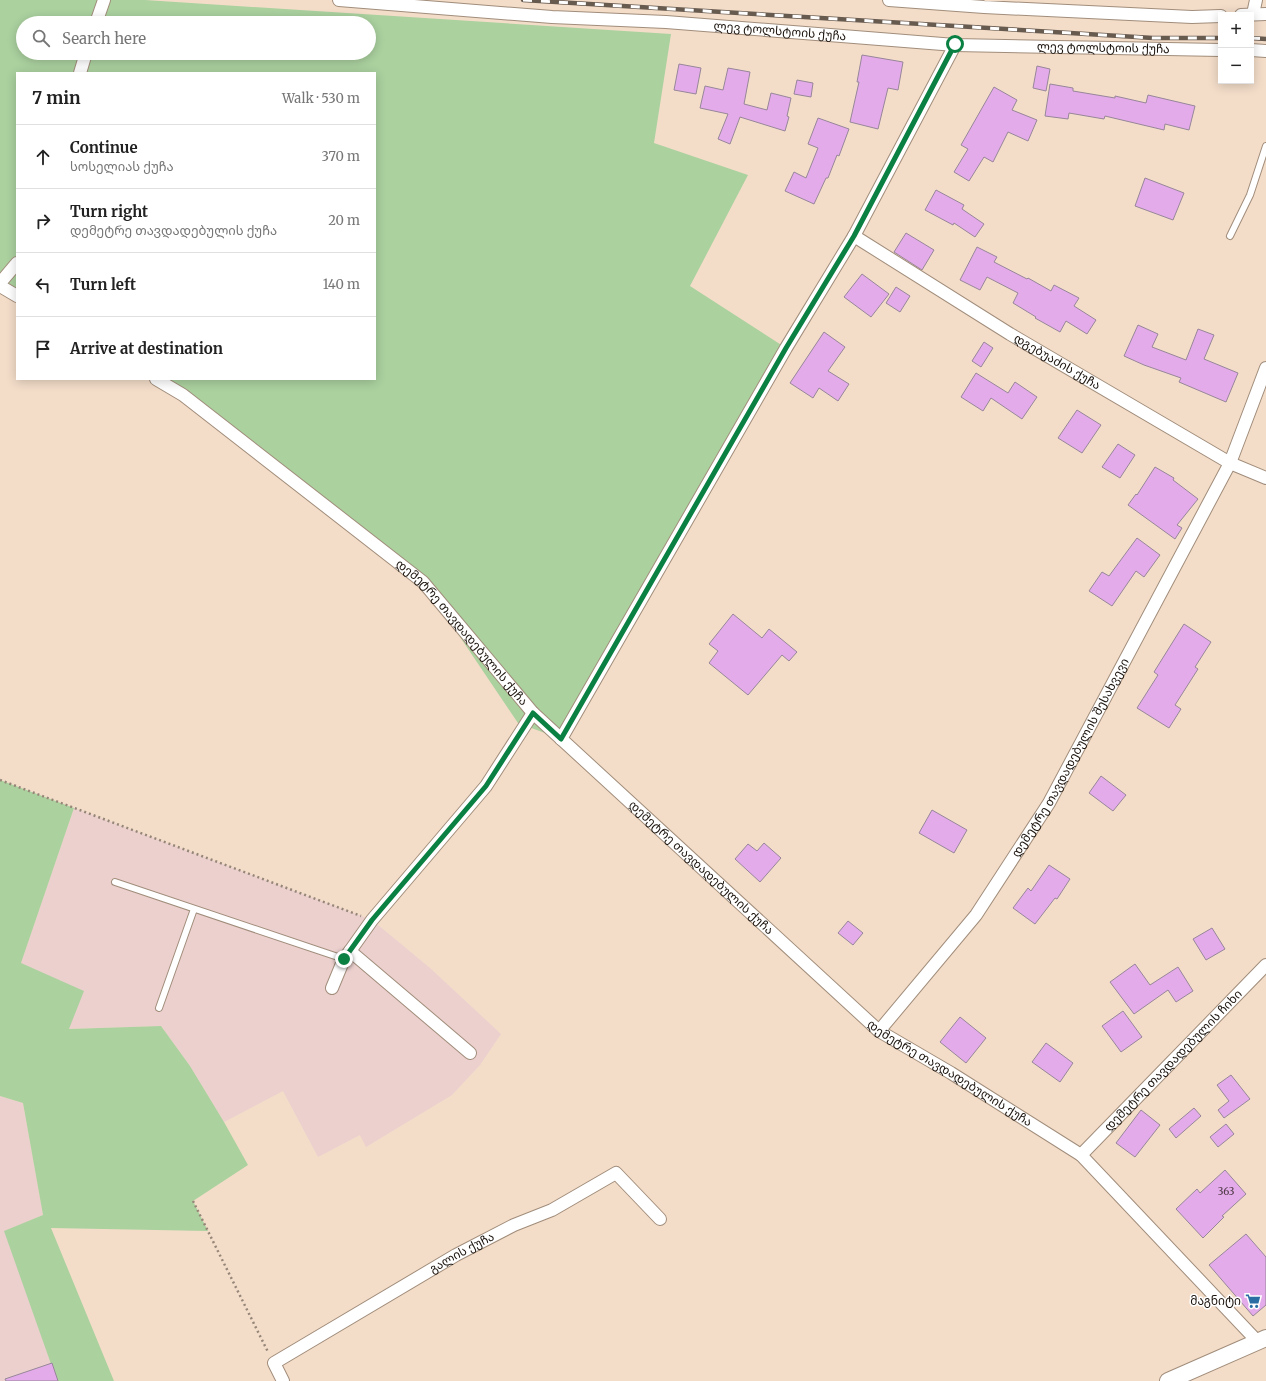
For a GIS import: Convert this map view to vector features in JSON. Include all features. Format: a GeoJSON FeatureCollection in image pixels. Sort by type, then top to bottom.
{"type":"FeatureCollection","features":[{"type":"Feature","properties":{"kind":"main road"},"geometry":{"type":"LineString","coordinates":[[1168,1381],[1262,1340]]}},
{"type":"Feature","properties":{"kind":"street"},"geometry":{"type":"LineString","coordinates":[[98,16],[104,0]]}},
{"type":"Feature","properties":{"kind":"street","name":"ლევ ტოლსტოის ქუჩა"},"geometry":{"type":"LineString","coordinates":[[339,0],[552,17],[666,22],[955,44],[1218,50]]}},
{"type":"Feature","properties":{"kind":"street"},"geometry":{"type":"LineString","coordinates":[[888,0],[986,4],[1192,17],[1218,16]]}},
{"type":"Feature","properties":{"kind":"street"},"geometry":{"type":"LineString","coordinates":[[1249,12],[1256,0]]}},
{"type":"Feature","properties":{"kind":"street"},"geometry":{"type":"LineString","coordinates":[[1254,15],[1266,14]]}},
{"type":"Feature","properties":{"kind":"street"},"geometry":{"type":"LineString","coordinates":[[561,739],[778,362],[854,236],[955,44]]}},
{"type":"Feature","properties":{"kind":"street"},"geometry":{"type":"LineString","coordinates":[[1254,50],[1266,50]]}},
{"type":"Feature","properties":{"kind":"street"},"geometry":{"type":"LineString","coordinates":[[80,72],[84,60]]}},
{"type":"Feature","properties":{"kind":"street","name":"დგებუაძის ქუჩა"},"geometry":{"type":"LineString","coordinates":[[854,236],[1010,334],[1230,463],[1266,478]]}},
{"type":"Feature","properties":{"kind":"street"},"geometry":{"type":"LineString","coordinates":[[0,283],[16,264]]}},
{"type":"Feature","properties":{"kind":"street"},"geometry":{"type":"LineString","coordinates":[[0,286],[16,295]]}},
{"type":"Feature","properties":{"kind":"street","name":"დემეტრე თავდადებულის შესახვევი"},"geometry":{"type":"LineString","coordinates":[[879,1031],[976,914],[1049,803],[1230,463],[1266,368]]}},
{"type":"Feature","properties":{"kind":"street","name":"დემეტრე თავდადებულის ქუჩა"},"geometry":{"type":"LineString","coordinates":[[158,380],[183,395],[423,582],[533,713],[879,1031],[951,1073],[1081,1155],[1262,1340]]}},
{"type":"Feature","properties":{"kind":"street"},"geometry":{"type":"LineString","coordinates":[[332,988],[347,955],[372,920],[486,786],[533,713]]}},
{"type":"Feature","properties":{"kind":"street"},"geometry":{"type":"LineString","coordinates":[[347,955],[470,1052]]}},
{"type":"Feature","properties":{"kind":"street","name":"დემეტრე თავდადებულის ჩიხი"},"geometry":{"type":"LineString","coordinates":[[1081,1155],[1266,965]]}},
{"type":"Feature","properties":{"kind":"street","name":"გალის ქუჩა"},"geometry":{"type":"LineString","coordinates":[[274,1363],[456,1255],[514,1225],[552,1210],[616,1173],[660,1219]]}},
{"type":"Feature","properties":{"kind":"street"},"geometry":{"type":"LineString","coordinates":[[274,1363],[283,1381]]}},
{"type":"Feature","properties":{"kind":"lane"},"geometry":{"type":"LineString","coordinates":[[1230,236],[1250,195],[1266,146]]}},
{"type":"Feature","properties":{"kind":"lane"},"geometry":{"type":"LineString","coordinates":[[115,882],[194,909],[347,955]]}},
{"type":"Feature","properties":{"kind":"lane"},"geometry":{"type":"LineString","coordinates":[[159,1008],[194,909]]}},
{"type":"Feature","properties":{"kind":"path"},"geometry":{"type":"LineString","coordinates":[[0,780],[372,920]]}},
{"type":"Feature","properties":{"kind":"path"},"geometry":{"type":"LineString","coordinates":[[193,1201],[274,1363]]}},
{"type":"Feature","properties":{"kind":"shaded area"},"geometry":{"type":"Polygon","coordinates":[[[74,808],[372,920],[430,968],[501,1034],[480,1065],[452,1095],[366,1147],[360,1135],[318,1157],[283,1091],[224,1122],[190,1066],[161,1026],[68,1029],[21,963],[74,808]]]}},
{"type":"Feature","properties":{"kind":"shaded area"},"geometry":{"type":"Polygon","coordinates":[[[0,1096],[23,1103],[43,1215],[5,1231],[57,1381],[0,1381],[0,1096]]]}},
{"type":"Feature","properties":{"kind":"green space"},"geometry":{"type":"Polygon","coordinates":[[[0,0],[145,0],[671,34],[654,143],[748,175],[690,286],[786,348],[561,739],[518,723],[423,582],[157,380],[376,380],[376,72],[16,72],[16,295],[0,286],[0,0]]]}},
{"type":"Feature","properties":{"kind":"green space"},"geometry":{"type":"Polygon","coordinates":[[[0,780],[74,808],[21,963],[84,991],[69,1029],[161,1026],[190,1066],[248,1165],[193,1201],[208,1231],[51,1228],[114,1381],[57,1381],[4,1231],[43,1215],[23,1103],[0,1096],[0,780]]]}},
{"type":"Feature","properties":{"kind":"building"},"geometry":{"type":"Polygon","coordinates":[[[862,55],[903,62],[898,90],[888,88],[878,129],[850,122],[859,82],[857,82],[862,55]]]}},
{"type":"Feature","properties":{"kind":"building"},"geometry":{"type":"Polygon","coordinates":[[[679,64],[701,68],[696,94],[674,90],[679,64]]]}},
{"type":"Feature","properties":{"kind":"building"},"geometry":{"type":"Polygon","coordinates":[[[1037,66],[1050,69],[1046,91],[1033,88],[1037,66]]]}},
{"type":"Feature","properties":{"kind":"building"},"geometry":{"type":"Polygon","coordinates":[[[728,68],[750,72],[744,104],[767,110],[771,93],[791,98],[787,116],[789,117],[785,131],[740,117],[730,144],[718,139],[728,114],[700,108],[705,86],[723,90],[728,68]]]}},
{"type":"Feature","properties":{"kind":"building"},"geometry":{"type":"Polygon","coordinates":[[[797,80],[813,83],[811,97],[794,94],[797,80]]]}},
{"type":"Feature","properties":{"kind":"building"},"geometry":{"type":"Polygon","coordinates":[[[1050,84],[1073,88],[1073,91],[1115,98],[1115,96],[1146,103],[1148,95],[1195,106],[1189,130],[1165,124],[1164,130],[1105,116],[1104,119],[1069,113],[1068,119],[1045,116],[1050,84]]]}},
{"type":"Feature","properties":{"kind":"building"},"geometry":{"type":"Polygon","coordinates":[[[994,87],[1017,100],[1012,110],[1037,120],[1028,141],[1008,132],[993,162],[984,157],[969,181],[954,172],[968,149],[961,145],[994,87]]]}},
{"type":"Feature","properties":{"kind":"building"},"geometry":{"type":"Polygon","coordinates":[[[818,118],[849,129],[839,156],[837,155],[828,178],[826,178],[814,204],[785,191],[794,172],[806,178],[818,148],[808,144],[818,118]]]}},
{"type":"Feature","properties":{"kind":"building"},"geometry":{"type":"Polygon","coordinates":[[[1145,178],[1184,193],[1173,220],[1135,206],[1145,178]]]}},
{"type":"Feature","properties":{"kind":"building"},"geometry":{"type":"Polygon","coordinates":[[[936,190],[964,205],[962,209],[984,224],[975,237],[954,223],[953,225],[925,210],[936,190]]]}},
{"type":"Feature","properties":{"kind":"building"},"geometry":{"type":"Polygon","coordinates":[[[906,233],[934,250],[922,270],[894,252],[906,233]]]}},
{"type":"Feature","properties":{"kind":"building"},"geometry":{"type":"Polygon","coordinates":[[[977,247],[997,257],[994,262],[1051,291],[1054,285],[1079,298],[1074,306],[1096,320],[1087,334],[1066,321],[1060,332],[1035,318],[1036,317],[1013,303],[1018,293],[987,277],[980,290],[960,280],[977,247]]]}},
{"type":"Feature","properties":{"kind":"building"},"geometry":{"type":"Polygon","coordinates":[[[862,274],[889,294],[871,317],[844,297],[862,274]]]}},
{"type":"Feature","properties":{"kind":"building"},"geometry":{"type":"Polygon","coordinates":[[[896,287],[910,296],[900,312],[886,303],[896,287]]]}},
{"type":"Feature","properties":{"kind":"building"},"geometry":{"type":"Polygon","coordinates":[[[1138,325],[1158,334],[1152,347],[1186,360],[1198,329],[1214,335],[1204,359],[1238,373],[1226,402],[1179,382],[1181,378],[1124,356],[1138,325]]]}},
{"type":"Feature","properties":{"kind":"building"},"geometry":{"type":"Polygon","coordinates":[[[824,332],[845,347],[828,371],[849,384],[838,401],[819,388],[813,398],[790,383],[824,332]]]}},
{"type":"Feature","properties":{"kind":"building"},"geometry":{"type":"Polygon","coordinates":[[[984,342],[993,348],[981,367],[972,361],[984,342]]]}},
{"type":"Feature","properties":{"kind":"building"},"geometry":{"type":"Polygon","coordinates":[[[976,373],[1008,393],[1015,382],[1037,397],[1022,419],[991,398],[983,411],[961,397],[976,373]]]}},
{"type":"Feature","properties":{"kind":"building"},"geometry":{"type":"Polygon","coordinates":[[[1077,410],[1101,425],[1082,453],[1058,438],[1077,410]]]}},
{"type":"Feature","properties":{"kind":"building"},"geometry":{"type":"Polygon","coordinates":[[[1118,444],[1135,455],[1120,478],[1102,467],[1118,444]]]}},
{"type":"Feature","properties":{"kind":"building"},"geometry":{"type":"Polygon","coordinates":[[[1155,467],[1174,478],[1173,480],[1198,499],[1177,525],[1182,528],[1175,539],[1128,505],[1136,494],[1137,495],[1155,467]]]}},
{"type":"Feature","properties":{"kind":"building"},"geometry":{"type":"Polygon","coordinates":[[[1137,538],[1160,555],[1144,577],[1136,571],[1112,606],[1089,591],[1102,572],[1109,576],[1137,538]]]}},
{"type":"Feature","properties":{"kind":"building"},"geometry":{"type":"Polygon","coordinates":[[[733,614],[762,638],[769,629],[797,652],[789,661],[782,655],[748,695],[709,663],[718,651],[709,644],[733,614]]]}},
{"type":"Feature","properties":{"kind":"building"},"geometry":{"type":"Polygon","coordinates":[[[1184,624],[1211,642],[1195,667],[1198,669],[1175,705],[1181,709],[1169,728],[1137,708],[1158,675],[1154,672],[1184,624]]]}},
{"type":"Feature","properties":{"kind":"building"},"geometry":{"type":"Polygon","coordinates":[[[1101,776],[1126,795],[1113,811],[1089,793],[1101,776]]]}},
{"type":"Feature","properties":{"kind":"building"},"geometry":{"type":"Polygon","coordinates":[[[932,810],[967,830],[954,853],[919,833],[932,810]]]}},
{"type":"Feature","properties":{"kind":"building"},"geometry":{"type":"Polygon","coordinates":[[[764,843],[781,858],[760,882],[735,859],[748,844],[757,851],[764,843]]]}},
{"type":"Feature","properties":{"kind":"building"},"geometry":{"type":"Polygon","coordinates":[[[1049,865],[1070,879],[1057,899],[1055,898],[1035,924],[1013,908],[1028,888],[1031,891],[1049,865]]]}},
{"type":"Feature","properties":{"kind":"building"},"geometry":{"type":"Polygon","coordinates":[[[848,921],[863,933],[853,945],[838,933],[848,921]]]}},
{"type":"Feature","properties":{"kind":"building"},"geometry":{"type":"Polygon","coordinates":[[[1212,928],[1225,949],[1206,960],[1193,939],[1212,928]]]}},
{"type":"Feature","properties":{"kind":"building"},"geometry":{"type":"Polygon","coordinates":[[[1135,964],[1150,985],[1178,967],[1193,991],[1176,1002],[1168,990],[1134,1014],[1110,982],[1135,964]]]}},
{"type":"Feature","properties":{"kind":"building"},"geometry":{"type":"Polygon","coordinates":[[[1123,1011],[1142,1037],[1121,1052],[1102,1026],[1123,1011]]]}},
{"type":"Feature","properties":{"kind":"building"},"geometry":{"type":"Polygon","coordinates":[[[960,1017],[986,1038],[966,1063],[940,1042],[960,1017]]]}},
{"type":"Feature","properties":{"kind":"building"},"geometry":{"type":"Polygon","coordinates":[[[1046,1043],[1073,1063],[1060,1082],[1032,1062],[1046,1043]]]}},
{"type":"Feature","properties":{"kind":"building"},"geometry":{"type":"Polygon","coordinates":[[[1231,1075],[1250,1099],[1224,1118],[1218,1110],[1229,1101],[1217,1085],[1231,1075]]]}},
{"type":"Feature","properties":{"kind":"building"},"geometry":{"type":"Polygon","coordinates":[[[1194,1108],[1201,1116],[1176,1138],[1169,1129],[1194,1108]]]}},
{"type":"Feature","properties":{"kind":"building"},"geometry":{"type":"Polygon","coordinates":[[[1141,1110],[1160,1125],[1135,1157],[1116,1143],[1141,1110]]]}},
{"type":"Feature","properties":{"kind":"building"},"geometry":{"type":"Polygon","coordinates":[[[1226,1124],[1234,1134],[1218,1147],[1210,1137],[1226,1124]]]}},
{"type":"Feature","properties":{"kind":"building"},"geometry":{"type":"Polygon","coordinates":[[[1225,1170],[1246,1194],[1222,1216],[1224,1217],[1203,1238],[1176,1209],[1197,1189],[1200,1193],[1225,1170]]]}},
{"type":"Feature","properties":{"kind":"building"},"geometry":{"type":"Polygon","coordinates":[[[1246,1234],[1266,1257],[1266,1305],[1253,1316],[1209,1265],[1246,1234]]]}},
{"type":"Feature","properties":{"kind":"building"},"geometry":{"type":"Polygon","coordinates":[[[52,1363],[58,1381],[6,1381],[5,1379],[52,1363]]]}},
{"type":"Feature","properties":{"kind":"railway"},"geometry":{"type":"LineString","coordinates":[[523,0],[1153,38],[1218,38]]}},
{"type":"Feature","properties":{"kind":"railway"},"geometry":{"type":"LineString","coordinates":[[1254,38],[1266,39]]}},
{"type":"Feature","properties":{"kind":"place","name":"მაგნიტი"},"geometry":{"type":"Point","coordinates":[1253,1301]}},
{"type":"Feature","properties":{"kind":"route"},"geometry":{"type":"LineString","coordinates":[[344,959],[372,920],[486,786],[533,713],[561,739],[705,487],[786,348],[854,236],[955,44]]}}]}
